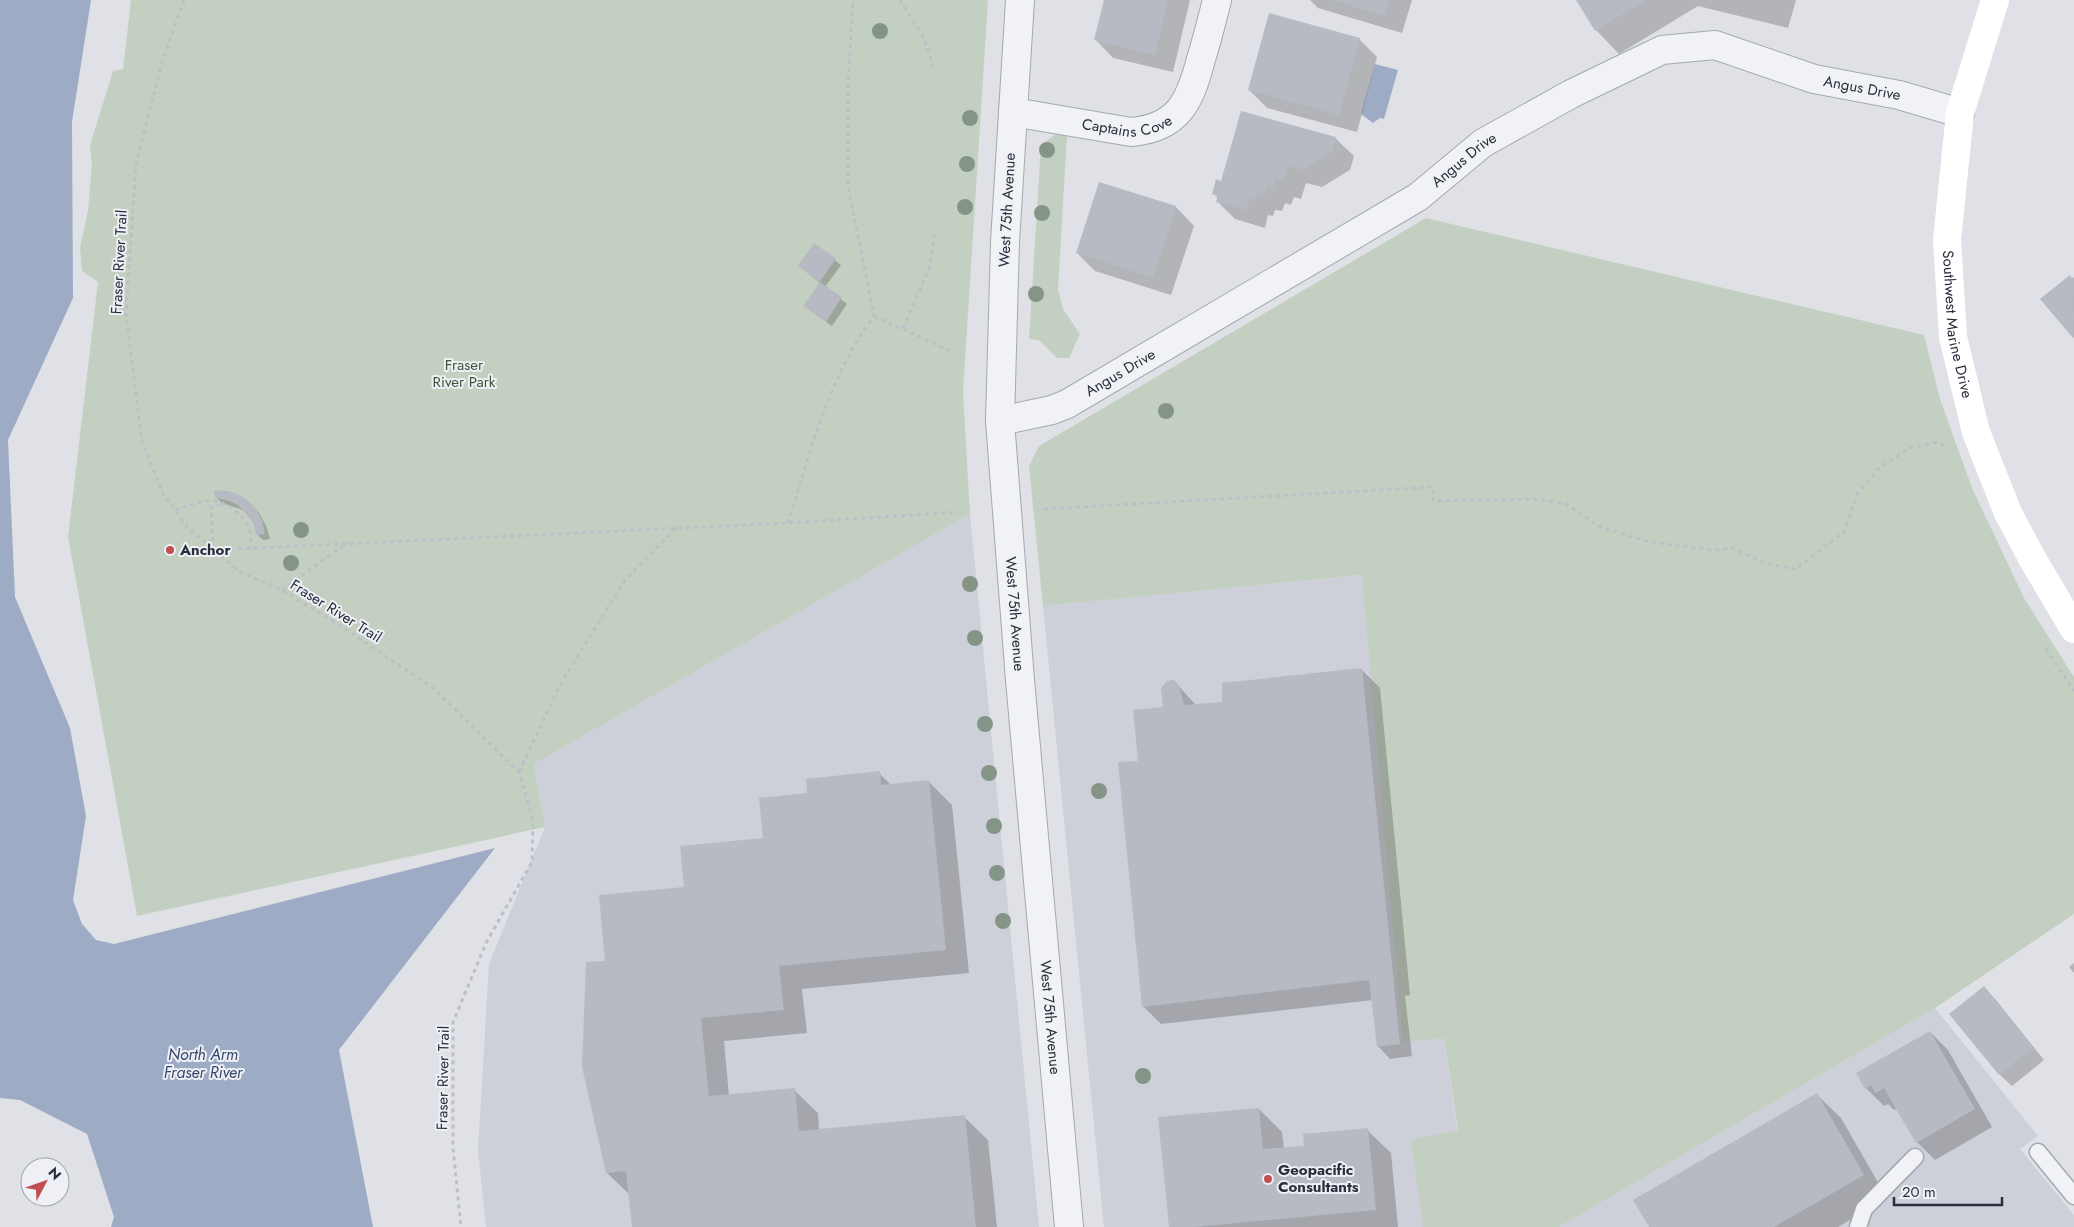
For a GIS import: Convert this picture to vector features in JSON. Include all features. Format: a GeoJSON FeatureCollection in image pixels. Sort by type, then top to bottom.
{"type":"FeatureCollection","features":[{"type":"Feature","properties":{"kind":"main road","name":"Southwest Marine Drive"},"geometry":{"type":"LineString","coordinates":[[1995,0],[1960,113],[1947,240],[1953,337],[1976,432],[2008,513],[2033,560],[2074,629]]}},
{"type":"Feature","properties":{"kind":"street","name":"West 75th Avenue"},"geometry":{"type":"LineString","coordinates":[[1020,0],[1005,242],[1000,421],[1020,680],[1069,1227]]}},
{"type":"Feature","properties":{"kind":"street","name":"Captains Cove"},"geometry":{"type":"LineString","coordinates":[[1013,112],[1130,132],[1148,131],[1163,125],[1181,109],[1194,86],[1217,0]]}},
{"type":"Feature","properties":{"kind":"street","name":"Angus Drive"},"geometry":{"type":"LineString","coordinates":[[1000,421],[1052,410],[1067,404],[1418,197],[1483,143],[1571,94],[1662,50],[1715,45],[1814,80],[1898,95],[1960,113]]}},
{"type":"Feature","properties":{"kind":"lane"},"geometry":{"type":"LineString","coordinates":[[2038,1152],[2074,1196]]}},
{"type":"Feature","properties":{"kind":"lane"},"geometry":{"type":"LineString","coordinates":[[1858,1227],[1864,1209],[1915,1157]]}},
{"type":"Feature","properties":{"kind":"path","name":"Fraser River Trail"},"geometry":{"type":"LineString","coordinates":[[184,0],[162,62],[136,164],[126,314],[142,442],[164,495],[188,528],[240,572],[282,590],[339,625],[433,688],[519,772],[533,820],[532,862],[487,941],[453,1022],[453,1148],[461,1227]]}},
{"type":"Feature","properties":{"kind":"path"},"geometry":{"type":"LineString","coordinates":[[788,523],[836,384],[858,338],[874,316],[848,186],[848,86],[853,0]]}},
{"type":"Feature","properties":{"kind":"path"},"geometry":{"type":"LineString","coordinates":[[900,0],[924,38],[933,66]]}},
{"type":"Feature","properties":{"kind":"path"},"geometry":{"type":"LineString","coordinates":[[903,328],[929,269],[935,231]]}},
{"type":"Feature","properties":{"kind":"path"},"geometry":{"type":"LineString","coordinates":[[874,316],[955,353]]}},
{"type":"Feature","properties":{"kind":"path"},"geometry":{"type":"LineString","coordinates":[[1044,510],[1432,488],[1433,501],[1533,499],[1566,504],[1600,527],[1650,542],[1714,550],[1732,548],[1767,564],[1796,569],[1844,532],[1858,493],[1879,468],[1910,448],[1939,442]]}},
{"type":"Feature","properties":{"kind":"path"},"geometry":{"type":"LineString","coordinates":[[175,510],[206,501],[224,504],[234,510],[249,528],[252,548]]}},
{"type":"Feature","properties":{"kind":"path"},"geometry":{"type":"LineString","coordinates":[[224,504],[211,507],[213,550],[348,542],[788,523],[958,512]]}},
{"type":"Feature","properties":{"kind":"path"},"geometry":{"type":"LineString","coordinates":[[519,772],[561,683],[625,580],[676,528]]}},
{"type":"Feature","properties":{"kind":"path"},"geometry":{"type":"LineString","coordinates":[[282,590],[348,542]]}},
{"type":"Feature","properties":{"kind":"shaded area"},"geometry":{"type":"Polygon","coordinates":[[[970,514],[1039,1227],[486,1227],[478,1150],[489,964],[545,827],[534,764],[970,514]]]}},
{"type":"Feature","properties":{"kind":"shaded area"},"geometry":{"type":"Polygon","coordinates":[[[1374,574],[1472,1227],[1104,1227],[1043,606],[1374,574]]]}},
{"type":"Feature","properties":{"kind":"shaded area"},"geometry":{"type":"Polygon","coordinates":[[[1935,1008],[2038,1136],[2020,1149],[2074,1215],[2074,1227],[1559,1227],[1935,1008]]]}},
{"type":"Feature","properties":{"kind":"green space","name":"Fraser River Park"},"geometry":{"type":"Polygon","coordinates":[[[131,0],[988,0],[963,392],[970,514],[534,764],[545,827],[137,916],[68,537],[98,282],[82,271],[80,248],[88,210],[92,165],[90,145],[113,71],[123,69],[131,0]]]}},
{"type":"Feature","properties":{"kind":"green space"},"geometry":{"type":"Polygon","coordinates":[[[1056,134],[1067,135],[1058,290],[1063,309],[1080,334],[1069,358],[1057,358],[1039,340],[1029,339],[1041,145],[1056,134]]]}},
{"type":"Feature","properties":{"kind":"green space"},"geometry":{"type":"Polygon","coordinates":[[[1426,218],[1924,335],[1940,399],[1972,488],[2024,598],[2074,677],[2074,914],[1935,1008],[1559,1227],[1423,1227],[1411,1139],[1458,1131],[1444,1038],[1403,1042],[1362,575],[1043,606],[1029,466],[1039,446],[1426,218]]]}},
{"type":"Feature","properties":{"kind":"water","name":"North Arm Fraser River"},"geometry":{"type":"Polygon","coordinates":[[[0,0],[91,0],[72,122],[73,298],[8,440],[15,597],[70,728],[86,816],[73,900],[82,924],[96,940],[114,944],[495,848],[339,1050],[373,1227],[111,1227],[114,1217],[87,1134],[20,1100],[0,1098],[0,0]]]}},
{"type":"Feature","properties":{"kind":"water"},"geometry":{"type":"Polygon","coordinates":[[[1375,64],[1398,70],[1384,119],[1380,118],[1373,123],[1361,114],[1375,64]]]}},
{"type":"Feature","properties":{"kind":"building"},"geometry":{"type":"Polygon","coordinates":[[[1104,0],[1168,0],[1155,55],[1094,40],[1104,0]]]}},
{"type":"Feature","properties":{"kind":"building"},"geometry":{"type":"Polygon","coordinates":[[[1332,0],[1389,0],[1384,16],[1332,0]]]}},
{"type":"Feature","properties":{"kind":"building"},"geometry":{"type":"Polygon","coordinates":[[[1576,0],[1646,0],[1595,31],[1576,0]]]}},
{"type":"Feature","properties":{"kind":"building"},"geometry":{"type":"Polygon","coordinates":[[[1269,13],[1360,38],[1339,115],[1248,90],[1269,13]]]}},
{"type":"Feature","properties":{"kind":"building"},"geometry":{"type":"Polygon","coordinates":[[[1241,111],[1336,137],[1332,152],[1303,170],[1288,166],[1283,182],[1275,180],[1273,188],[1267,186],[1264,194],[1257,192],[1255,198],[1250,197],[1247,210],[1216,202],[1218,196],[1212,194],[1216,179],[1221,181],[1241,111]]]}},
{"type":"Feature","properties":{"kind":"building"},"geometry":{"type":"Polygon","coordinates":[[[1099,182],[1176,206],[1153,278],[1076,253],[1099,182]]]}},
{"type":"Feature","properties":{"kind":"building"},"geometry":{"type":"Polygon","coordinates":[[[814,243],[836,258],[820,282],[798,266],[814,243]]]}},
{"type":"Feature","properties":{"kind":"building"},"geometry":{"type":"Polygon","coordinates":[[[2070,275],[2072,279],[2074,277],[2073,338],[2040,299],[2070,275]]]}},
{"type":"Feature","properties":{"kind":"building"},"geometry":{"type":"Polygon","coordinates":[[[820,282],[842,297],[826,322],[803,306],[820,282]]]}},
{"type":"Feature","properties":{"kind":"building"},"geometry":{"type":"Polygon","coordinates":[[[214,490],[229,491],[243,497],[254,506],[262,520],[265,534],[256,535],[254,525],[247,514],[238,505],[227,500],[215,498],[214,490]]]}},
{"type":"Feature","properties":{"kind":"building"},"geometry":{"type":"Polygon","coordinates":[[[1362,668],[1400,1044],[1377,1047],[1369,980],[1142,1007],[1118,762],[1138,761],[1133,710],[1163,707],[1161,688],[1167,681],[1174,680],[1179,686],[1184,705],[1222,702],[1222,683],[1362,668]]]}},
{"type":"Feature","properties":{"kind":"building"},"geometry":{"type":"Polygon","coordinates":[[[880,771],[881,785],[929,780],[946,950],[779,966],[784,1010],[701,1018],[709,1096],[795,1088],[799,1131],[965,1115],[976,1227],[632,1227],[626,1171],[606,1173],[582,1067],[586,962],[605,961],[599,895],[684,887],[680,846],[763,838],[759,798],[807,793],[806,779],[880,771]]]}},
{"type":"Feature","properties":{"kind":"building"},"geometry":{"type":"Polygon","coordinates":[[[1984,986],[2033,1047],[1999,1075],[1949,1014],[1984,986]]]}},
{"type":"Feature","properties":{"kind":"building"},"geometry":{"type":"Polygon","coordinates":[[[1930,1031],[1975,1109],[1916,1143],[1884,1088],[1875,1093],[1871,1085],[1865,1089],[1856,1073],[1930,1031]]]}},
{"type":"Feature","properties":{"kind":"building"},"geometry":{"type":"Polygon","coordinates":[[[1817,1093],[1864,1175],[1774,1227],[1649,1227],[1633,1200],[1817,1093]]]}},
{"type":"Feature","properties":{"kind":"building","name":"Geopacific Consultants"},"geometry":{"type":"Polygon","coordinates":[[[1259,1108],[1263,1149],[1304,1146],[1303,1134],[1368,1128],[1376,1210],[1194,1227],[1169,1227],[1158,1117],[1259,1108]]]}},
{"type":"Feature","properties":{"kind":"place","name":"Anchor"},"geometry":{"type":"Point","coordinates":[170,550]}},
{"type":"Feature","properties":{"kind":"place","name":"Geopacific Consultants"},"geometry":{"type":"Point","coordinates":[1268,1179]}}]}
